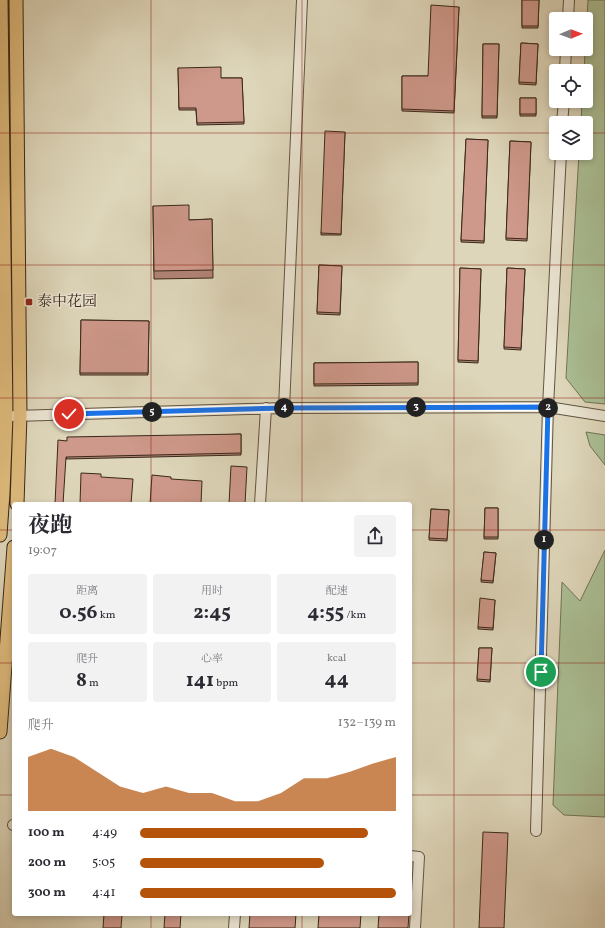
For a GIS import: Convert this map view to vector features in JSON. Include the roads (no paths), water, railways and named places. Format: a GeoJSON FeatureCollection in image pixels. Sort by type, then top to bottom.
{"type":"FeatureCollection","features":[{"type":"Feature","properties":{"kind":"main road"},"geometry":{"type":"LineString","coordinates":[[0,535],[3,493],[1,0]]}},
{"type":"Feature","properties":{"kind":"main road"},"geometry":{"type":"LineString","coordinates":[[16,0],[20,415],[17,502]]}},
{"type":"Feature","properties":{"kind":"main road"},"geometry":{"type":"LineString","coordinates":[[0,732],[12,573]]}},
{"type":"Feature","properties":{"kind":"street"},"geometry":{"type":"LineString","coordinates":[[284,408],[302,0]]}},
{"type":"Feature","properties":{"kind":"street"},"geometry":{"type":"LineString","coordinates":[[568,12],[569,0]]}},
{"type":"Feature","properties":{"kind":"street"},"geometry":{"type":"LineString","coordinates":[[536,831],[548,407],[561,160]]}},
{"type":"Feature","properties":{"kind":"street"},"geometry":{"type":"LineString","coordinates":[[3,416],[266,408],[548,407],[605,416]]}},
{"type":"Feature","properties":{"kind":"street"},"geometry":{"type":"LineString","coordinates":[[260,502],[266,408]]}},
{"type":"Feature","properties":{"kind":"street"},"geometry":{"type":"LineString","coordinates":[[412,856],[419,857],[415,928]]}},
{"type":"Feature","properties":{"kind":"street"},"geometry":{"type":"LineString","coordinates":[[234,916],[234,928]]}},
{"type":"Feature","properties":{"kind":"place","name":"泰中花园"},"geometry":{"type":"Point","coordinates":[29,302]}}]}
